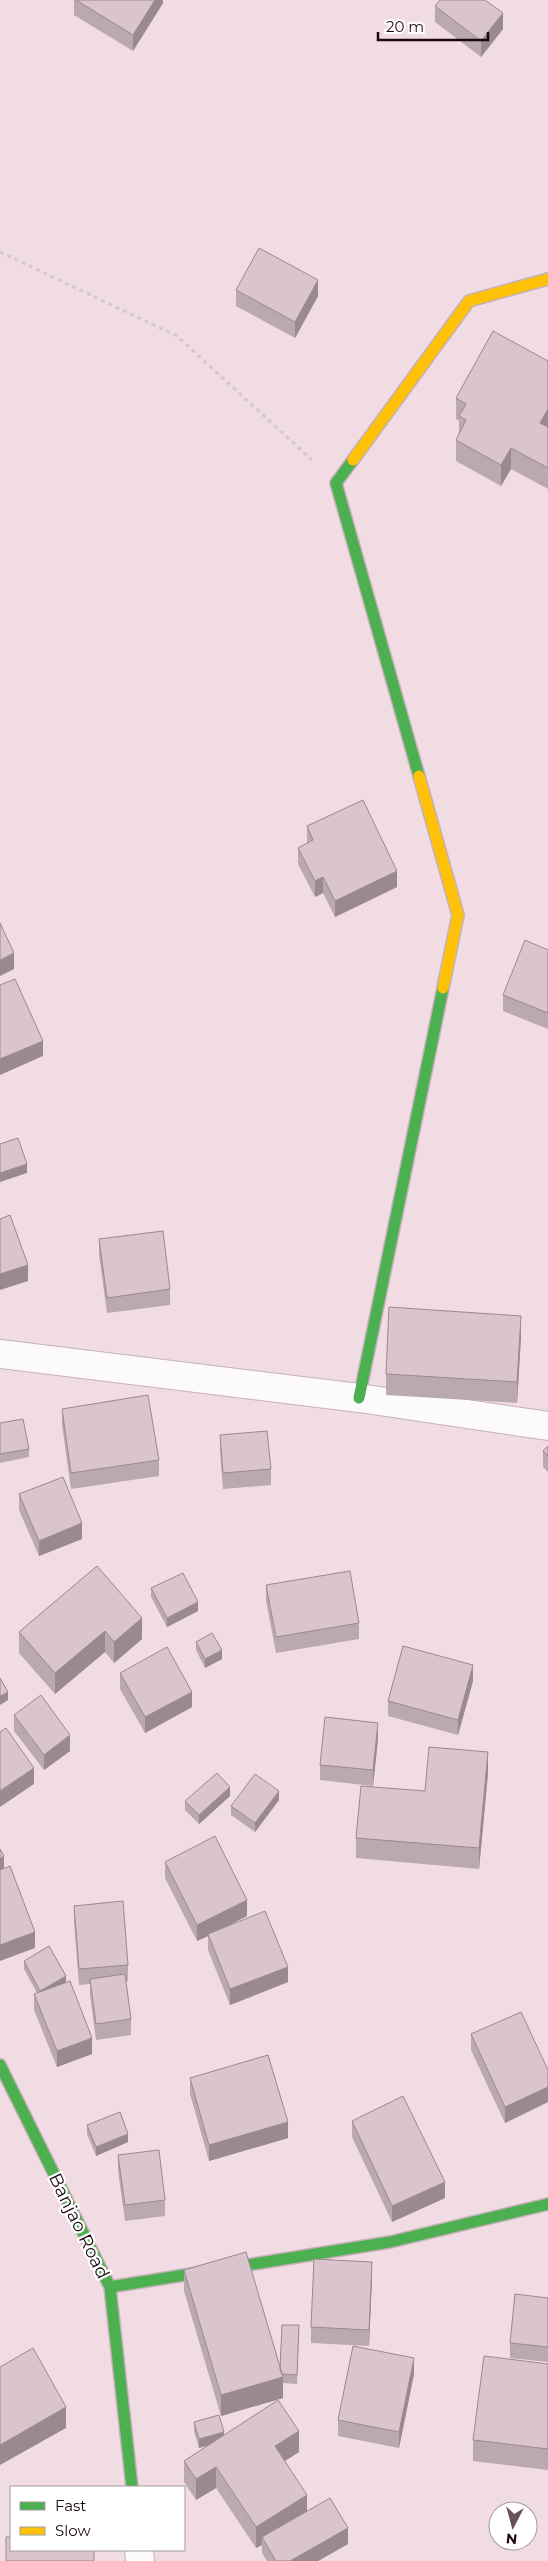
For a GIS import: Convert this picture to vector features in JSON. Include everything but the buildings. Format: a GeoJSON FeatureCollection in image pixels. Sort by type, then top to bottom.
{"type":"FeatureCollection","features":[{"type":"Feature","properties":{"kind":"street"},"geometry":{"type":"LineString","coordinates":[[359,1398],[458,915],[336,483],[469,301],[548,280]]}},
{"type":"Feature","properties":{"kind":"street"},"geometry":{"type":"LineString","coordinates":[[0,1354],[359,1398],[548,1426]]}},
{"type":"Feature","properties":{"kind":"street","name":"Banjao Road"},"geometry":{"type":"LineString","coordinates":[[0,2065],[110,2287],[132,2486]]}},
{"type":"Feature","properties":{"kind":"street"},"geometry":{"type":"LineString","coordinates":[[110,2287],[390,2242],[548,2204]]}},
{"type":"Feature","properties":{"kind":"path"},"geometry":{"type":"LineString","coordinates":[[0,252],[177,336],[336,483]]}},
{"type":"Feature","properties":{"kind":"traffic: fast"},"geometry":{"type":"LineString","coordinates":[[353,460],[336,483],[419,776]]}},
{"type":"Feature","properties":{"kind":"traffic: fast"},"geometry":{"type":"LineString","coordinates":[[359,1398],[443,988]]}},
{"type":"Feature","properties":{"kind":"traffic: fast"},"geometry":{"type":"LineString","coordinates":[[0,2065],[110,2287],[132,2486]]}},
{"type":"Feature","properties":{"kind":"traffic: fast"},"geometry":{"type":"LineString","coordinates":[[110,2287],[390,2242],[548,2204]]}},
{"type":"Feature","properties":{"kind":"traffic: slow"},"geometry":{"type":"LineString","coordinates":[[353,460],[469,301],[548,279]]}},
{"type":"Feature","properties":{"kind":"traffic: slow"},"geometry":{"type":"LineString","coordinates":[[419,776],[458,915],[443,988]]}}]}
